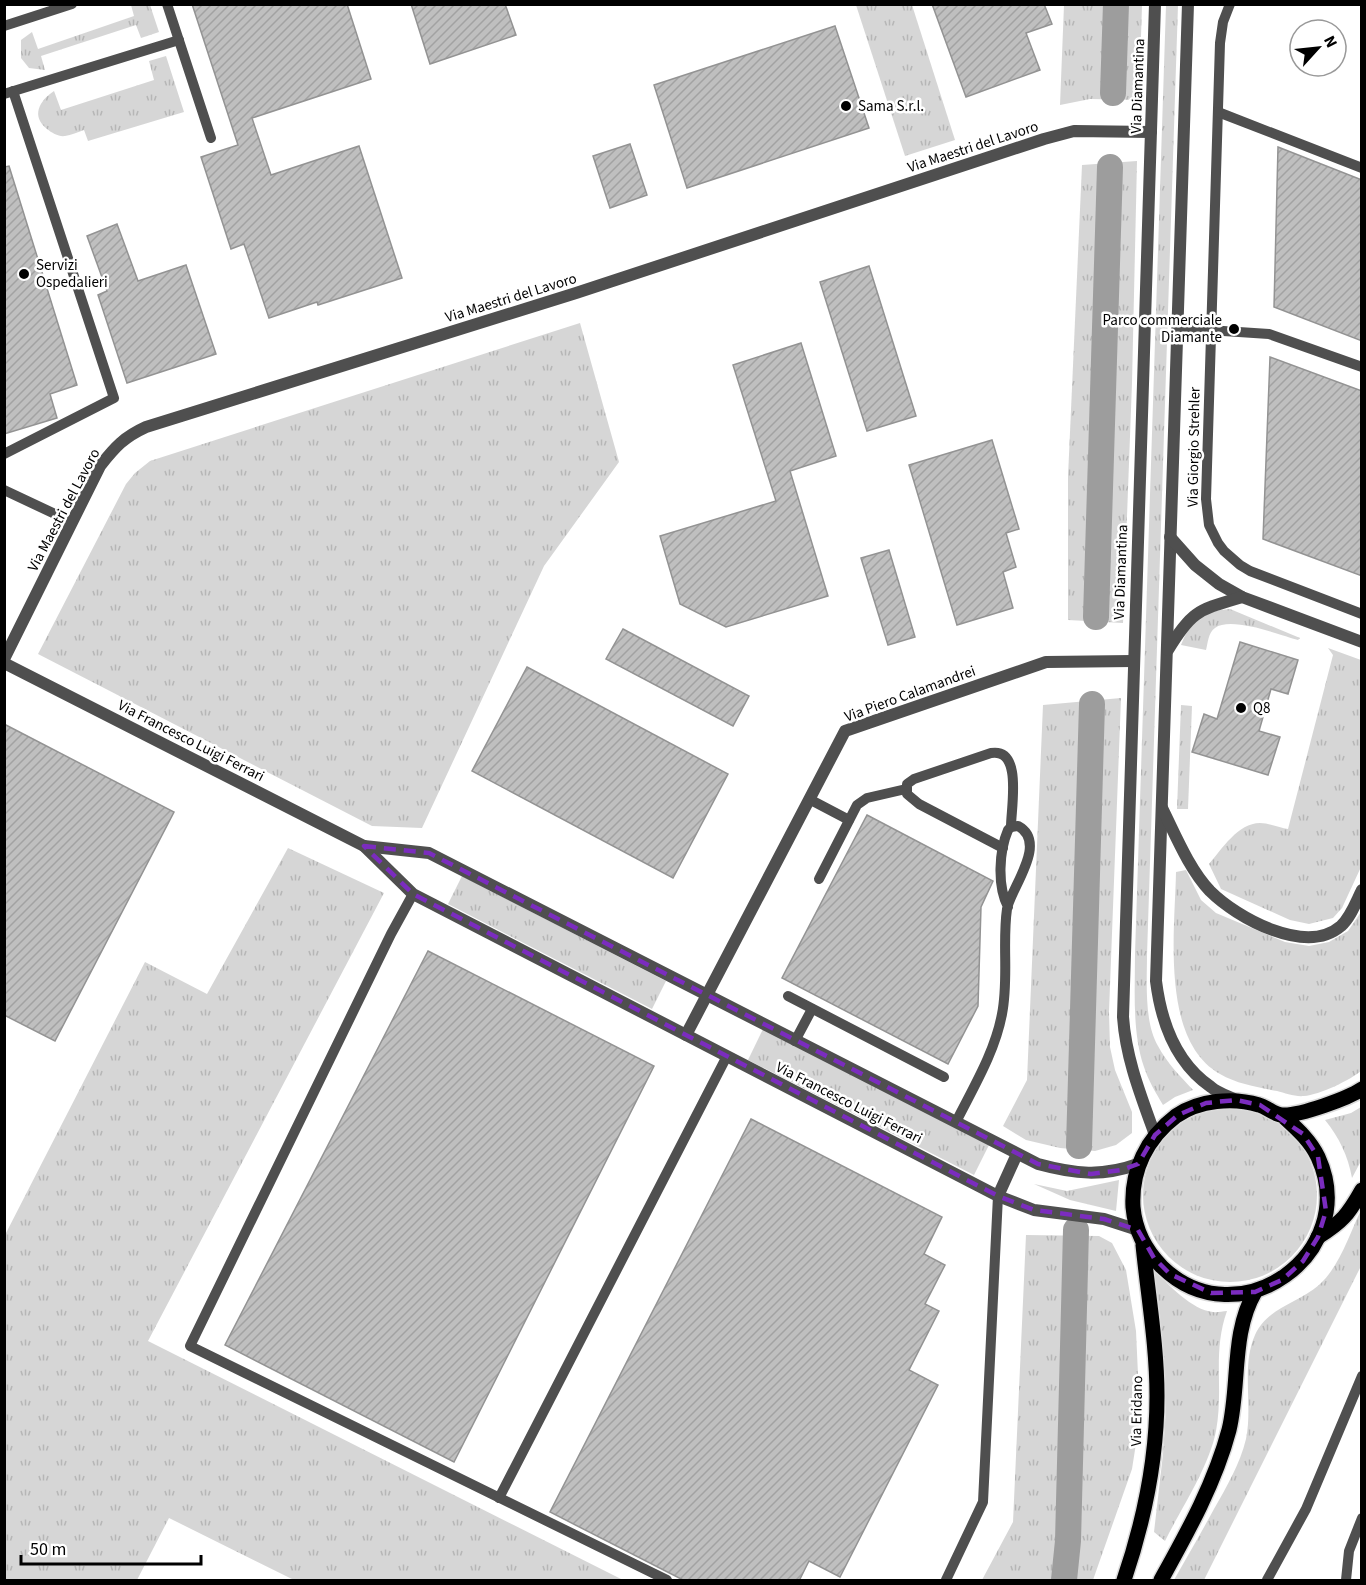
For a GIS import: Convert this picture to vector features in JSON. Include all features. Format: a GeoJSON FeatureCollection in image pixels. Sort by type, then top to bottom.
{"type":"FeatureCollection","features":[{"type":"Feature","properties":{"kind":"main road"},"geometry":{"type":"LineString","coordinates":[[1283,1116],[1322,1106],[1362,1089]]}},
{"type":"Feature","properties":{"kind":"main road","name":"Via Eridano"},"geometry":{"type":"LineString","coordinates":[[1124,1581],[1145,1506],[1153,1460],[1156,1422],[1155,1363],[1140,1235],[1133,1208],[1133,1186],[1138,1164],[1155,1135],[1178,1115],[1206,1103],[1236,1101],[1260,1105],[1283,1116],[1303,1134],[1318,1157],[1326,1184],[1326,1211],[1318,1237],[1303,1262],[1282,1280],[1255,1292],[1233,1295],[1210,1293],[1189,1286],[1170,1274],[1154,1258],[1140,1235]]}},
{"type":"Feature","properties":{"kind":"main road","name":"Via Eridano"},"geometry":{"type":"LineString","coordinates":[[1318,1237],[1339,1224],[1362,1190]]}},
{"type":"Feature","properties":{"kind":"main road"},"geometry":{"type":"LineString","coordinates":[[1161,1581],[1204,1496],[1226,1441],[1235,1396],[1239,1342],[1249,1302],[1255,1292]]}},
{"type":"Feature","properties":{"kind":"street","name":"Via Diamantina"},"geometry":{"type":"LineString","coordinates":[[1155,4],[1123,1017],[1124,1041],[1131,1068],[1155,1135]]}},
{"type":"Feature","properties":{"kind":"street"},"geometry":{"type":"LineString","coordinates":[[1188,4],[1156,972],[1159,1006],[1171,1037],[1192,1070],[1211,1087],[1236,1101]]}},
{"type":"Feature","properties":{"kind":"street","name":"Via Maestri del Lavoro"},"geometry":{"type":"LineString","coordinates":[[4,661],[100,466],[115,446],[130,434],[146,427],[576,293],[1074,131],[1151,132]]}},
{"type":"Feature","properties":{"kind":"street"},"geometry":{"type":"LineString","coordinates":[[1170,537],[1211,578],[1242,597],[1362,642]]}},
{"type":"Feature","properties":{"kind":"street"},"geometry":{"type":"LineString","coordinates":[[1167,651],[1181,627],[1198,611],[1242,597]]}},
{"type":"Feature","properties":{"kind":"street","name":"Via Francesco Luigi Ferrari"},"geometry":{"type":"LineString","coordinates":[[4,661],[364,846],[413,894],[998,1196],[1034,1210],[1119,1222],[1140,1235]]}},
{"type":"Feature","properties":{"kind":"street","name":"Via Piero Calamandrei"},"geometry":{"type":"LineString","coordinates":[[707,995],[845,730],[1046,662],[1133,661]]}},
{"type":"Feature","properties":{"kind":"street"},"geometry":{"type":"LineString","coordinates":[[1162,806],[1185,855],[1209,890],[1244,917],[1269,928],[1298,937],[1332,932],[1348,920],[1362,890]]}},
{"type":"Feature","properties":{"kind":"street","name":"Via Francesco Luigi Ferrari"},"geometry":{"type":"LineString","coordinates":[[364,846],[429,853],[1038,1164],[1077,1173],[1107,1173],[1138,1164]]}},
{"type":"Feature","properties":{"kind":"street"},"geometry":{"type":"LineString","coordinates":[[686,1035],[707,995]]}},
{"type":"Feature","properties":{"kind":"street"},"geometry":{"type":"LineString","coordinates":[[998,1196],[1017,1154]]}},
{"type":"Feature","properties":{"kind":"lane"},"geometry":{"type":"LineString","coordinates":[[4,26],[72,4]]}},
{"type":"Feature","properties":{"kind":"lane"},"geometry":{"type":"LineString","coordinates":[[167,4],[211,138]]}},
{"type":"Feature","properties":{"kind":"lane","name":"Via Giorgio Strehler"},"geometry":{"type":"LineString","coordinates":[[1230,4],[1221,31],[1206,499],[1209,525],[1218,543],[1232,558],[1250,571],[1362,614]]}},
{"type":"Feature","properties":{"kind":"lane"},"geometry":{"type":"LineString","coordinates":[[4,454],[114,398],[9,93],[179,40]]}},
{"type":"Feature","properties":{"kind":"lane"},"geometry":{"type":"LineString","coordinates":[[1218,112],[1362,168]]}},
{"type":"Feature","properties":{"kind":"lane"},"geometry":{"type":"LineString","coordinates":[[1178,328],[1269,334],[1362,368]]}},
{"type":"Feature","properties":{"kind":"lane"},"geometry":{"type":"LineString","coordinates":[[4,490],[72,522]]}},
{"type":"Feature","properties":{"kind":"lane"},"geometry":{"type":"LineString","coordinates":[[1003,848],[919,804],[907,794],[907,784],[914,779],[991,753],[1007,755],[1012,765],[1011,827],[1005,835],[1002,880],[1003,896],[1008,907]]}},
{"type":"Feature","properties":{"kind":"lane"},"geometry":{"type":"LineString","coordinates":[[819,879],[857,805],[867,798],[906,789]]}},
{"type":"Feature","properties":{"kind":"lane"},"geometry":{"type":"LineString","coordinates":[[809,799],[849,820]]}},
{"type":"Feature","properties":{"kind":"lane"},"geometry":{"type":"LineString","coordinates":[[956,1122],[993,1046],[1002,1013],[1008,907],[1028,861],[1029,846],[1026,832],[1018,826],[1011,827]]}},
{"type":"Feature","properties":{"kind":"lane"},"geometry":{"type":"LineString","coordinates":[[413,894],[391,934],[190,1346],[667,1581]]}},
{"type":"Feature","properties":{"kind":"lane"},"geometry":{"type":"LineString","coordinates":[[788,996],[944,1077]]}},
{"type":"Feature","properties":{"kind":"lane"},"geometry":{"type":"LineString","coordinates":[[795,1041],[812,1009]]}},
{"type":"Feature","properties":{"kind":"lane"},"geometry":{"type":"LineString","coordinates":[[499,1498],[727,1056]]}},
{"type":"Feature","properties":{"kind":"lane"},"geometry":{"type":"LineString","coordinates":[[946,1581],[983,1502],[998,1196]]}},
{"type":"Feature","properties":{"kind":"lane"},"geometry":{"type":"LineString","coordinates":[[1267,1581],[1306,1509],[1362,1376]]}},
{"type":"Feature","properties":{"kind":"lane"},"geometry":{"type":"LineString","coordinates":[[1346,1581],[1349,1551],[1362,1518]]}},
{"type":"Feature","properties":{"kind":"highlighted area"},"geometry":{"type":"Polygon","coordinates":[[[364,846],[429,853],[1038,1164],[1091,1174],[1121,1170],[1138,1164],[1155,1135],[1178,1115],[1206,1103],[1236,1100],[1260,1105],[1303,1134],[1318,1157],[1326,1211],[1318,1237],[1303,1261],[1282,1280],[1255,1292],[1211,1293],[1170,1274],[1154,1258],[1138,1230],[1104,1219],[1034,1210],[998,1196],[413,894],[364,846]]]}},
{"type":"Feature","properties":{"kind":"green space"},"geometry":{"type":"Polygon","coordinates":[[[131,5],[150,5],[159,32],[141,38],[136,25],[41,56],[45,70],[29,68],[21,58],[21,40],[32,32],[38,49],[134,16],[131,5]]]}},
{"type":"Feature","properties":{"kind":"green space"},"geometry":{"type":"Polygon","coordinates":[[[856,5],[912,5],[955,140],[905,156],[856,5]]]}},
{"type":"Feature","properties":{"kind":"green space"},"geometry":{"type":"Polygon","coordinates":[[[1064,5],[1142,5],[1139,100],[1090,99],[1060,105],[1064,5]]]}},
{"type":"Feature","properties":{"kind":"green space"},"geometry":{"type":"Polygon","coordinates":[[[1166,5],[1178,5],[1147,989],[1150,1025],[1158,1046],[1165,1058],[1193,1090],[1163,1105],[1152,1086],[1140,1054],[1135,1011],[1135,954],[1166,5]]]}},
{"type":"Feature","properties":{"kind":"green space"},"geometry":{"type":"Polygon","coordinates":[[[166,56],[184,112],[88,141],[84,130],[60,136],[47,129],[39,119],[41,104],[54,91],[61,110],[154,80],[149,61],[166,56]]]}},
{"type":"Feature","properties":{"kind":"green space"},"geometry":{"type":"Polygon","coordinates":[[[1137,161],[1123,623],[1068,620],[1068,477],[1082,165],[1137,161]]]}},
{"type":"Feature","properties":{"kind":"green space"},"geometry":{"type":"Polygon","coordinates":[[[580,323],[619,462],[544,566],[422,828],[372,826],[38,654],[126,484],[150,461],[580,323]]]}},
{"type":"Feature","properties":{"kind":"green space"},"geometry":{"type":"Polygon","coordinates":[[[1230,609],[1300,638],[1298,640],[1244,625],[1232,624],[1222,625],[1213,630],[1206,650],[1181,645],[1189,629],[1199,618],[1212,612],[1230,609]]]}},
{"type":"Feature","properties":{"kind":"green space"},"geometry":{"type":"Polygon","coordinates":[[[1328,648],[1361,660],[1361,867],[1342,908],[1333,918],[1309,924],[1290,920],[1221,889],[1209,864],[1231,838],[1245,827],[1260,823],[1288,829],[1333,655],[1328,648]]]}},
{"type":"Feature","properties":{"kind":"green space"},"geometry":{"type":"Polygon","coordinates":[[[1121,698],[1109,1012],[1110,1047],[1115,1070],[1132,1112],[1132,1133],[1116,1145],[1095,1151],[1060,1148],[1026,1140],[1003,1126],[1027,1080],[1043,705],[1121,698]]]}},
{"type":"Feature","properties":{"kind":"green space"},"geometry":{"type":"Polygon","coordinates":[[[1181,705],[1192,706],[1188,809],[1177,809],[1181,705]]]}},
{"type":"Feature","properties":{"kind":"green space"},"geometry":{"type":"Polygon","coordinates":[[[288,848],[384,893],[148,1341],[623,1580],[294,1580],[169,1518],[137,1580],[5,1580],[5,1235],[145,962],[207,994],[288,848]]]}},
{"type":"Feature","properties":{"kind":"green space"},"geometry":{"type":"Polygon","coordinates":[[[1186,870],[1201,900],[1216,913],[1285,942],[1309,946],[1329,942],[1348,931],[1361,912],[1362,1070],[1326,1090],[1297,1096],[1233,1080],[1220,1074],[1201,1058],[1188,1036],[1179,1010],[1175,982],[1176,872],[1186,870]]]}},
{"type":"Feature","properties":{"kind":"green space"},"geometry":{"type":"Polygon","coordinates":[[[462,876],[666,981],[652,1009],[448,904],[462,876]]]}},
{"type":"Feature","properties":{"kind":"green space"},"geometry":{"type":"Polygon","coordinates":[[[763,1029],[989,1145],[974,1175],[748,1060],[763,1029]]]}},
{"type":"Feature","properties":{"kind":"green space"},"geometry":{"type":"Polygon","coordinates":[[[1361,1107],[1361,1161],[1352,1178],[1342,1147],[1325,1120],[1351,1113],[1361,1107]]]}},
{"type":"Feature","properties":{"kind":"green space"},"geometry":{"type":"Polygon","coordinates":[[[1230,1108],[1263,1115],[1292,1133],[1310,1162],[1317,1195],[1310,1228],[1292,1257],[1263,1275],[1230,1282],[1197,1275],[1168,1257],[1150,1228],[1143,1195],[1150,1162],[1168,1133],[1197,1115],[1230,1108]]]}},
{"type":"Feature","properties":{"kind":"green space"},"geometry":{"type":"Polygon","coordinates":[[[1119,1180],[1116,1211],[1070,1200],[1034,1184],[1067,1191],[1119,1180]]]}},
{"type":"Feature","properties":{"kind":"green space"},"geometry":{"type":"Polygon","coordinates":[[[1361,1210],[1361,1266],[1204,1580],[1174,1580],[1237,1466],[1246,1439],[1249,1360],[1255,1335],[1267,1318],[1311,1291],[1333,1269],[1361,1210]]]}},
{"type":"Feature","properties":{"kind":"green space"},"geometry":{"type":"Polygon","coordinates":[[[1026,1235],[1099,1236],[1112,1243],[1126,1270],[1136,1331],[1140,1418],[1132,1469],[1093,1580],[982,1580],[1013,1522],[1026,1235]]]}},
{"type":"Feature","properties":{"kind":"green space"},"geometry":{"type":"Polygon","coordinates":[[[1152,1268],[1180,1295],[1196,1306],[1215,1312],[1227,1311],[1220,1341],[1216,1431],[1201,1473],[1165,1541],[1154,1532],[1166,1407],[1152,1268]]]}},
{"type":"Feature","properties":{"kind":"building"},"geometry":{"type":"Polygon","coordinates":[[[192,4],[347,4],[371,79],[252,118],[271,175],[359,146],[402,278],[269,318],[244,244],[231,249],[201,157],[238,145],[192,4]]]}},
{"type":"Feature","properties":{"kind":"building"},"geometry":{"type":"Polygon","coordinates":[[[411,4],[505,4],[516,35],[430,64],[411,4]]]}},
{"type":"Feature","properties":{"kind":"building"},"geometry":{"type":"Polygon","coordinates":[[[932,4],[1044,4],[1052,24],[1026,33],[1040,70],[966,97],[932,4]]]}},
{"type":"Feature","properties":{"kind":"building"},"geometry":{"type":"Polygon","coordinates":[[[835,26],[869,128],[687,188],[654,85],[835,26]]]}},
{"type":"Feature","properties":{"kind":"building"},"geometry":{"type":"Polygon","coordinates":[[[630,144],[647,195],[610,208],[593,156],[630,144]]]}},
{"type":"Feature","properties":{"kind":"building"},"geometry":{"type":"Polygon","coordinates":[[[1278,147],[1362,180],[1362,341],[1274,307],[1278,147]]]}},
{"type":"Feature","properties":{"kind":"building","name":"Servizi Ospedalieri"},"geometry":{"type":"Polygon","coordinates":[[[9,166],[77,385],[50,394],[57,418],[4,434],[4,167],[9,166]]]}},
{"type":"Feature","properties":{"kind":"building"},"geometry":{"type":"Polygon","coordinates":[[[117,224],[138,281],[186,265],[216,354],[127,383],[98,295],[107,291],[87,236],[117,224]]]}},
{"type":"Feature","properties":{"kind":"building"},"geometry":{"type":"Polygon","coordinates":[[[869,266],[916,416],[867,431],[820,282],[869,266]]]}},
{"type":"Feature","properties":{"kind":"building"},"geometry":{"type":"Polygon","coordinates":[[[801,343],[836,456],[790,471],[828,596],[726,627],[680,604],[660,536],[776,501],[733,365],[801,343]]]}},
{"type":"Feature","properties":{"kind":"building"},"geometry":{"type":"Polygon","coordinates":[[[1270,357],[1362,391],[1362,576],[1263,539],[1270,357]]]}},
{"type":"Feature","properties":{"kind":"building"},"geometry":{"type":"Polygon","coordinates":[[[992,440],[1019,529],[1006,533],[1016,567],[1003,572],[1013,608],[957,625],[909,465],[992,440]]]}},
{"type":"Feature","properties":{"kind":"building"},"geometry":{"type":"Polygon","coordinates":[[[889,550],[915,637],[888,645],[861,558],[889,550]]]}},
{"type":"Feature","properties":{"kind":"building"},"geometry":{"type":"Polygon","coordinates":[[[623,629],[749,696],[733,726],[606,659],[623,629]]]}},
{"type":"Feature","properties":{"kind":"building"},"geometry":{"type":"Polygon","coordinates":[[[1240,642],[1298,660],[1288,694],[1271,689],[1259,731],[1280,737],[1268,775],[1192,752],[1204,714],[1217,719],[1240,642]]]}},
{"type":"Feature","properties":{"kind":"building"},"geometry":{"type":"Polygon","coordinates":[[[527,667],[728,774],[673,878],[472,771],[527,667]]]}},
{"type":"Feature","properties":{"kind":"building"},"geometry":{"type":"Polygon","coordinates":[[[4,724],[174,812],[55,1041],[4,1015],[4,724]]]}},
{"type":"Feature","properties":{"kind":"building"},"geometry":{"type":"Polygon","coordinates":[[[867,815],[993,881],[981,907],[978,1006],[948,1064],[782,978],[867,815]]]}},
{"type":"Feature","properties":{"kind":"building"},"geometry":{"type":"Polygon","coordinates":[[[428,951],[654,1066],[454,1462],[225,1345],[428,951]]]}},
{"type":"Feature","properties":{"kind":"building"},"geometry":{"type":"Polygon","coordinates":[[[751,1119],[942,1217],[924,1254],[945,1265],[925,1304],[939,1311],[909,1370],[938,1385],[840,1577],[809,1561],[799,1581],[685,1581],[550,1512],[751,1119]]]}},
{"type":"Feature","properties":{"kind":"waterway"},"geometry":{"type":"LineString","coordinates":[[1113,93],[1116,4]]}},
{"type":"Feature","properties":{"kind":"waterway"},"geometry":{"type":"LineString","coordinates":[[1096,617],[1110,167]]}},
{"type":"Feature","properties":{"kind":"waterway"},"geometry":{"type":"LineString","coordinates":[[1079,1146],[1092,704]]}},
{"type":"Feature","properties":{"kind":"waterway"},"geometry":{"type":"LineString","coordinates":[[1064,1580],[1068,1541],[1076,1230]]}},
{"type":"Feature","properties":{"kind":"place","name":"Sama S.r.l."},"geometry":{"type":"Point","coordinates":[846,106]}},
{"type":"Feature","properties":{"kind":"place","name":"Servizi Ospedalieri"},"geometry":{"type":"Point","coordinates":[24,274]}},
{"type":"Feature","properties":{"kind":"place","name":"Parco commerciale Diamante"},"geometry":{"type":"Point","coordinates":[1234,329]}},
{"type":"Feature","properties":{"kind":"place","name":"Q8"},"geometry":{"type":"Point","coordinates":[1241,708]}}]}
